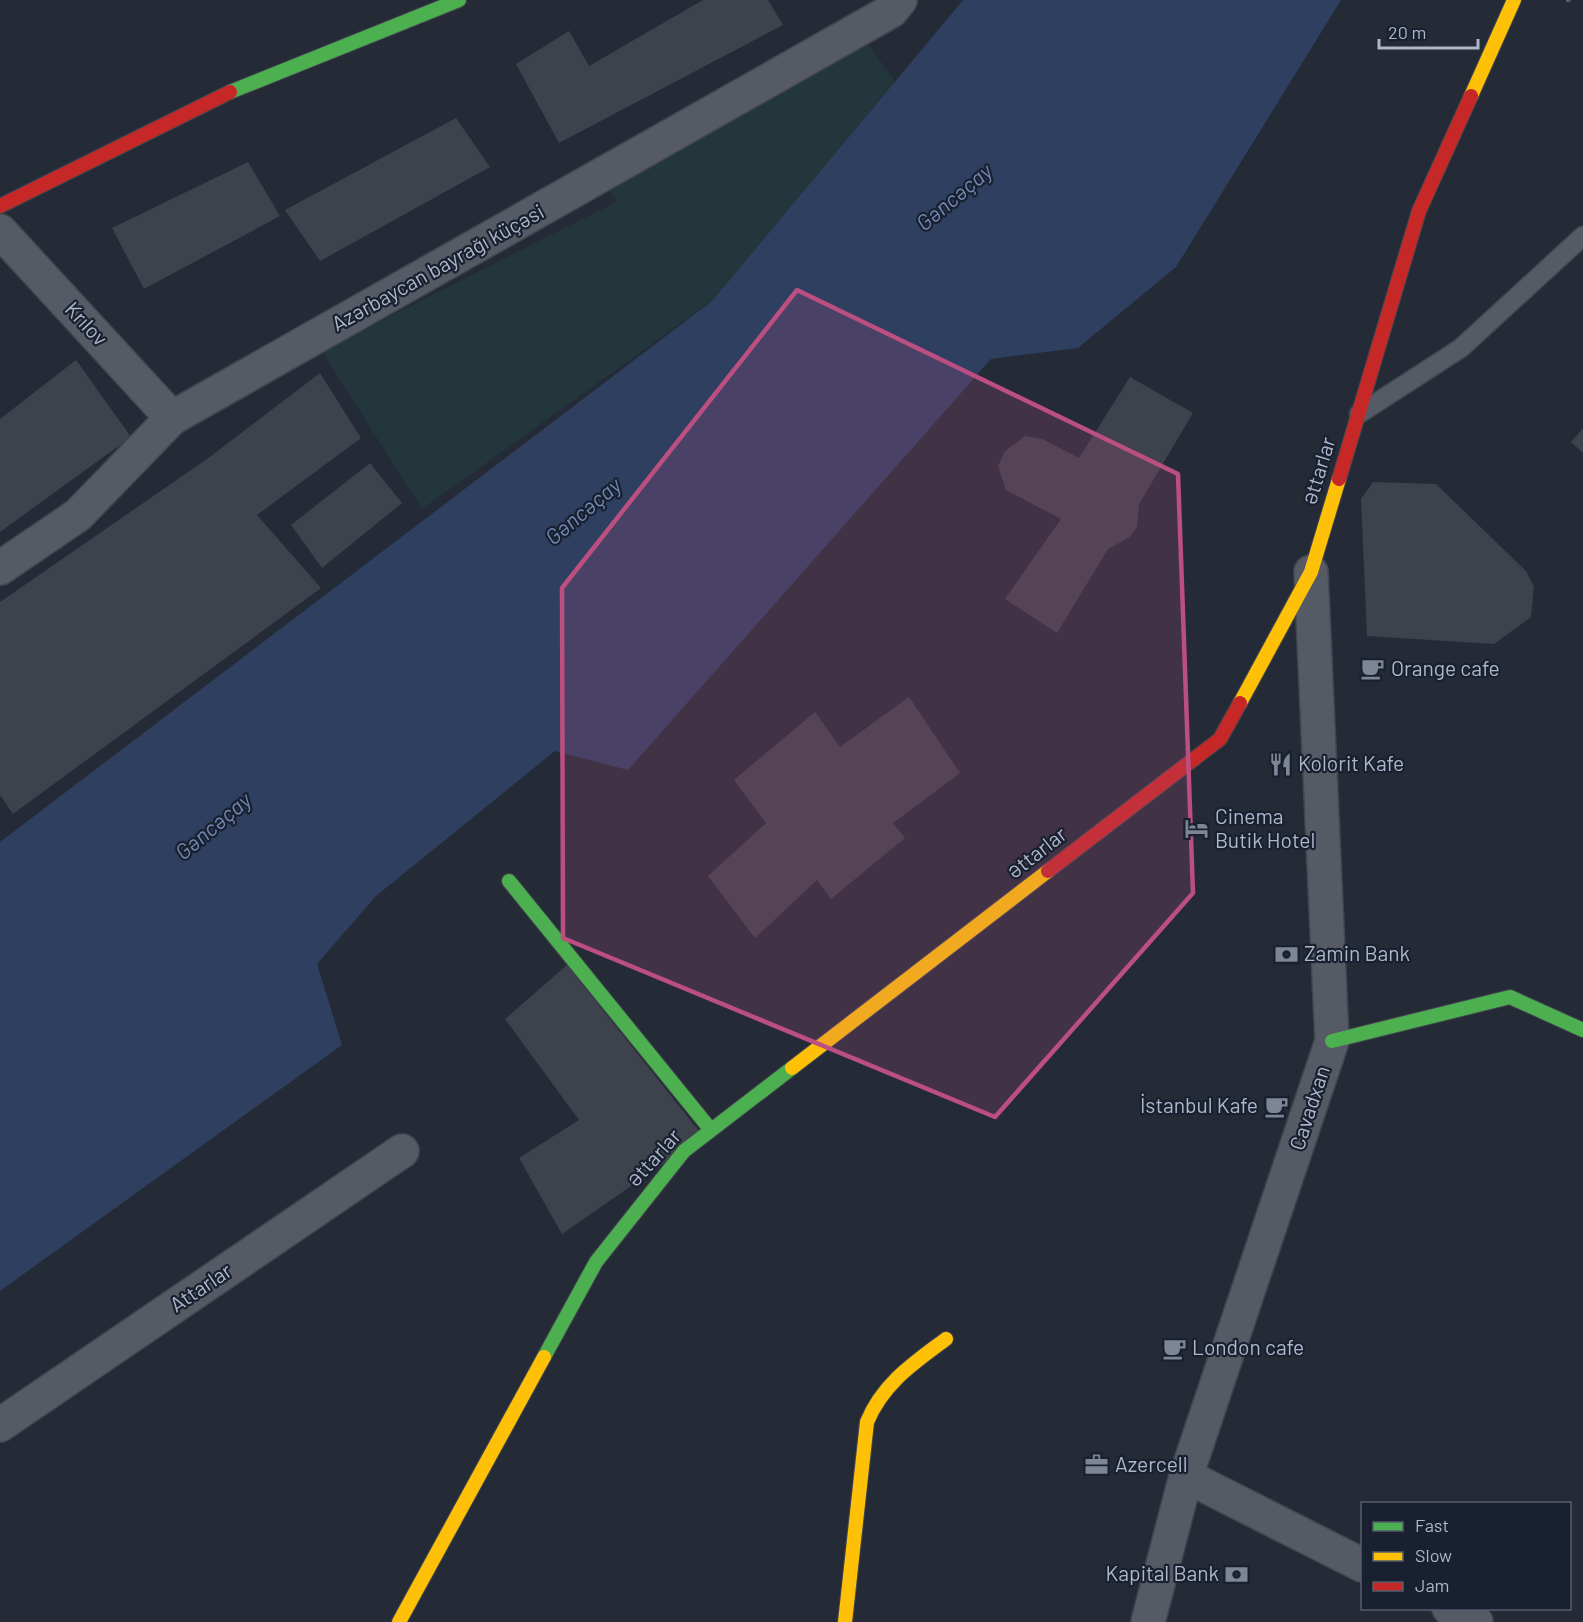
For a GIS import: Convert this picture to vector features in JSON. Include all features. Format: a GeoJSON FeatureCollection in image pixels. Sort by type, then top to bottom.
{"type":"FeatureCollection","features":[{"type":"Feature","properties":{"kind":"street"},"geometry":{"type":"LineString","coordinates":[[0,206],[249,83],[459,0]]}},
{"type":"Feature","properties":{"kind":"street","name":"Azərbaycan bayrağı küçəsi"},"geometry":{"type":"LineString","coordinates":[[0,568],[78,515],[172,418],[891,11],[900,0]]}},
{"type":"Feature","properties":{"kind":"street","name":"Əttarlar"},"geometry":{"type":"LineString","coordinates":[[399,1622],[596,1262],[684,1151],[1220,739],[1311,572],[1419,211],[1514,0]]}},
{"type":"Feature","properties":{"kind":"street","name":"Krılov"},"geometry":{"type":"LineString","coordinates":[[0,231],[172,418]]}},
{"type":"Feature","properties":{"kind":"street","name":"Cavadxan"},"geometry":{"type":"LineString","coordinates":[[1148,1622],[1186,1476],[1332,1041],[1311,572]]}},
{"type":"Feature","properties":{"kind":"street"},"geometry":{"type":"LineString","coordinates":[[509,881],[711,1130]]}},
{"type":"Feature","properties":{"kind":"street"},"geometry":{"type":"LineString","coordinates":[[1332,1041],[1510,997],[1583,1030]]}},
{"type":"Feature","properties":{"kind":"street","name":"Attarlar"},"geometry":{"type":"LineString","coordinates":[[0,1425],[402,1152]]}},
{"type":"Feature","properties":{"kind":"street"},"geometry":{"type":"LineString","coordinates":[[845,1622],[867,1422],[873,1402],[887,1385],[946,1339]]}},
{"type":"Feature","properties":{"kind":"street"},"geometry":{"type":"LineString","coordinates":[[1186,1476],[1361,1564]]}},
{"type":"Feature","properties":{"kind":"street"},"geometry":{"type":"LineString","coordinates":[[1453,1610],[1476,1622]]}},
{"type":"Feature","properties":{"kind":"lane"},"geometry":{"type":"LineString","coordinates":[[1358,415],[1461,348],[1583,236]]}},
{"type":"Feature","properties":{"kind":"path"},"geometry":{"type":"LineString","coordinates":[[1566,0],[1572,0]]}},
{"type":"Feature","properties":{"kind":"highlighted area"},"geometry":{"type":"Polygon","coordinates":[[[797,290],[1178,474],[1193,893],[995,1117],[563,938],[562,588],[797,290]]]}},
{"type":"Feature","properties":{"kind":"shaded area"},"geometry":{"type":"Polygon","coordinates":[[[864,39],[895,81],[712,301],[422,509],[322,351],[618,201],[586,162],[864,39]]]}},
{"type":"Feature","properties":{"kind":"water","name":"Gəncəçay"},"geometry":{"type":"Polygon","coordinates":[[[963,0],[1341,0],[1176,267],[1078,348],[991,359],[628,770],[555,751],[376,896],[317,964],[342,1045],[0,1291],[0,842],[712,301],[963,0]]]}},
{"type":"Feature","properties":{"kind":"building"},"geometry":{"type":"Polygon","coordinates":[[[703,0],[768,0],[783,25],[559,143],[516,64],[569,31],[589,66],[703,0]]]}},
{"type":"Feature","properties":{"kind":"building"},"geometry":{"type":"Polygon","coordinates":[[[456,118],[490,167],[320,261],[285,210],[456,118]]]}},
{"type":"Feature","properties":{"kind":"building"},"geometry":{"type":"Polygon","coordinates":[[[248,162],[280,216],[144,289],[112,228],[248,162]]]}},
{"type":"Feature","properties":{"kind":"building"},"geometry":{"type":"Polygon","coordinates":[[[76,360],[131,437],[0,532],[0,419],[76,360]]]}},
{"type":"Feature","properties":{"kind":"building"},"geometry":{"type":"Polygon","coordinates":[[[320,373],[361,438],[257,515],[321,588],[13,814],[0,795],[0,602],[207,459],[320,373]]]}},
{"type":"Feature","properties":{"kind":"building"},"geometry":{"type":"Polygon","coordinates":[[[1130,377],[1193,413],[1139,504],[1137,527],[1130,537],[1108,549],[1057,633],[1005,599],[1061,519],[1006,490],[998,466],[1005,451],[1025,436],[1042,439],[1079,458],[1130,377]]]}},
{"type":"Feature","properties":{"kind":"building"},"geometry":{"type":"Polygon","coordinates":[[[1583,428],[1583,453],[1571,442],[1583,428]]]}},
{"type":"Feature","properties":{"kind":"building"},"geometry":{"type":"Polygon","coordinates":[[[370,463],[402,503],[322,568],[291,525],[370,463]]]}},
{"type":"Feature","properties":{"kind":"building"},"geometry":{"type":"Polygon","coordinates":[[[1373,482],[1436,484],[1526,571],[1534,587],[1531,617],[1494,644],[1367,636],[1361,499],[1373,482]]]}},
{"type":"Feature","properties":{"kind":"building"},"geometry":{"type":"Polygon","coordinates":[[[909,697],[960,773],[893,823],[905,838],[831,899],[817,880],[755,938],[708,876],[766,823],[734,780],[815,712],[840,747],[909,697]]]}},
{"type":"Feature","properties":{"kind":"building"},"geometry":{"type":"Polygon","coordinates":[[[567,965],[703,1136],[562,1234],[519,1158],[579,1120],[505,1019],[567,965]]]}},
{"type":"Feature","properties":{"kind":"traffic: fast"},"geometry":{"type":"LineString","coordinates":[[230,92],[459,0]]}},
{"type":"Feature","properties":{"kind":"traffic: fast"},"geometry":{"type":"LineString","coordinates":[[509,881],[711,1130]]}},
{"type":"Feature","properties":{"kind":"traffic: fast"},"geometry":{"type":"LineString","coordinates":[[1332,1041],[1510,997],[1583,1030]]}},
{"type":"Feature","properties":{"kind":"traffic: fast"},"geometry":{"type":"LineString","coordinates":[[544,1357],[596,1262],[684,1151],[792,1068]]}},
{"type":"Feature","properties":{"kind":"traffic: slow"},"geometry":{"type":"LineString","coordinates":[[1471,96],[1514,0]]}},
{"type":"Feature","properties":{"kind":"traffic: slow"},"geometry":{"type":"LineString","coordinates":[[1240,703],[1311,572],[1339,479]]}},
{"type":"Feature","properties":{"kind":"traffic: slow"},"geometry":{"type":"LineString","coordinates":[[792,1068],[1048,871]]}},
{"type":"Feature","properties":{"kind":"traffic: slow"},"geometry":{"type":"LineString","coordinates":[[845,1622],[867,1422],[882,1396],[900,1375],[946,1339]]}},
{"type":"Feature","properties":{"kind":"traffic: slow"},"geometry":{"type":"LineString","coordinates":[[399,1622],[544,1357]]}},
{"type":"Feature","properties":{"kind":"traffic: jam"},"geometry":{"type":"LineString","coordinates":[[0,206],[230,92]]}},
{"type":"Feature","properties":{"kind":"traffic: jam"},"geometry":{"type":"LineString","coordinates":[[1339,479],[1419,211],[1471,96]]}},
{"type":"Feature","properties":{"kind":"traffic: jam"},"geometry":{"type":"LineString","coordinates":[[1048,871],[1220,739],[1240,703]]}},
{"type":"Feature","properties":{"kind":"place","name":"Orange cafe"},"geometry":{"type":"Point","coordinates":[1373,669]}},
{"type":"Feature","properties":{"kind":"place","name":"Kolorit Kafe"},"geometry":{"type":"Point","coordinates":[1280,764]}},
{"type":"Feature","properties":{"kind":"place","name":"Cinema Butik Hotel"},"geometry":{"type":"Point","coordinates":[1197,829]}},
{"type":"Feature","properties":{"kind":"place","name":"Zamin Bank"},"geometry":{"type":"Point","coordinates":[1286,954]}},
{"type":"Feature","properties":{"kind":"place","name":"İstanbul Kafe"},"geometry":{"type":"Point","coordinates":[1276,1106]}},
{"type":"Feature","properties":{"kind":"place","name":"London cafe"},"geometry":{"type":"Point","coordinates":[1174,1348]}},
{"type":"Feature","properties":{"kind":"place","name":"Azercell"},"geometry":{"type":"Point","coordinates":[1097,1465]}},
{"type":"Feature","properties":{"kind":"place","name":"Kapital Bank"},"geometry":{"type":"Point","coordinates":[1237,1574]}}]}
